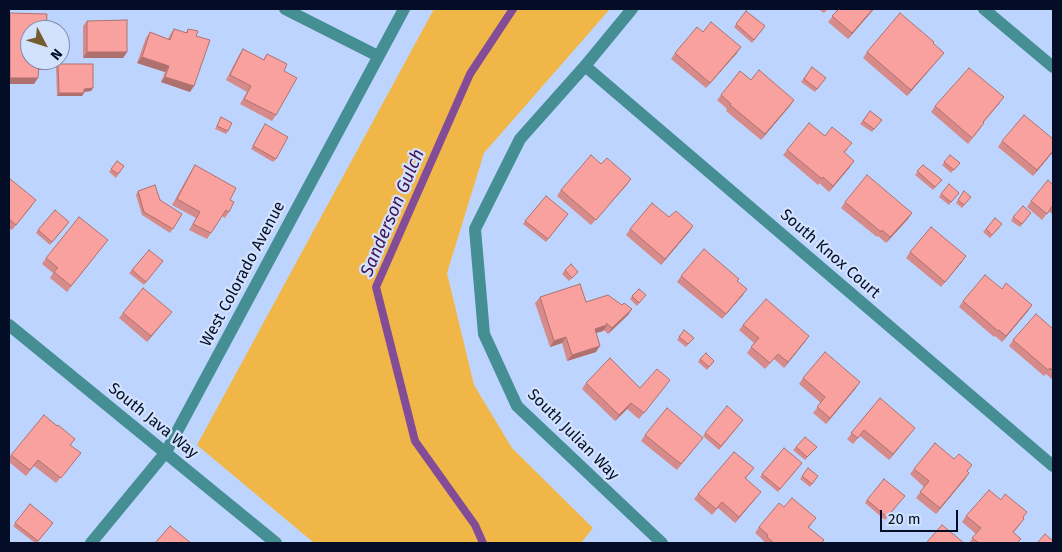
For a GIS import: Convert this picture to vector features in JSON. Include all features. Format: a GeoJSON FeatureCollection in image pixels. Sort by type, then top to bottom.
{"type":"FeatureCollection","features":[{"type":"Feature","properties":{"kind":"street"},"geometry":{"type":"LineString","coordinates":[[285,9],[378,56]]}},
{"type":"Feature","properties":{"kind":"street","name":"West Colorado Avenue"},"geometry":{"type":"LineString","coordinates":[[91,543],[166,452],[404,9]]}},
{"type":"Feature","properties":{"kind":"street","name":"South Julian Way"},"geometry":{"type":"LineString","coordinates":[[632,9],[585,66],[520,139],[475,229],[484,334],[516,406],[662,543]]}},
{"type":"Feature","properties":{"kind":"street"},"geometry":{"type":"LineString","coordinates":[[984,9],[1053,67]]}},
{"type":"Feature","properties":{"kind":"street","name":"South Knox Court"},"geometry":{"type":"LineString","coordinates":[[585,66],[1053,466]]}},
{"type":"Feature","properties":{"kind":"street","name":"South Java Way"},"geometry":{"type":"LineString","coordinates":[[9,324],[276,543]]}},
{"type":"Feature","properties":{"kind":"shaded area"},"geometry":{"type":"Polygon","coordinates":[[[434,9],[610,9],[484,153],[447,273],[474,385],[512,448],[593,528],[581,543],[314,543],[197,445],[434,9]]]}},
{"type":"Feature","properties":{"kind":"building"},"geometry":{"type":"Polygon","coordinates":[[[839,9],[873,9],[852,33],[832,16],[839,9]]]}},
{"type":"Feature","properties":{"kind":"building"},"geometry":{"type":"Polygon","coordinates":[[[746,11],[765,26],[754,40],[736,24],[746,11]]]}},
{"type":"Feature","properties":{"kind":"building"},"geometry":{"type":"Polygon","coordinates":[[[10,13],[47,14],[47,20],[20,20],[20,70],[39,70],[38,78],[10,78],[10,13]]]}},
{"type":"Feature","properties":{"kind":"building"},"geometry":{"type":"Polygon","coordinates":[[[900,13],[944,53],[911,90],[867,52],[900,13]]]}},
{"type":"Feature","properties":{"kind":"building"},"geometry":{"type":"Polygon","coordinates":[[[127,20],[127,52],[87,52],[87,21],[127,20]]]}},
{"type":"Feature","properties":{"kind":"building"},"geometry":{"type":"Polygon","coordinates":[[[711,22],[741,47],[710,83],[675,53],[697,27],[703,32],[711,22]]]}},
{"type":"Feature","properties":{"kind":"building"},"geometry":{"type":"Polygon","coordinates":[[[174,29],[187,33],[188,29],[198,31],[196,36],[210,40],[194,86],[165,77],[169,66],[142,57],[150,32],[170,40],[174,29]]]}},
{"type":"Feature","properties":{"kind":"building"},"geometry":{"type":"Polygon","coordinates":[[[243,49],[264,60],[267,54],[287,64],[284,71],[297,78],[276,115],[244,99],[251,86],[230,75],[243,49]]]}},
{"type":"Feature","properties":{"kind":"building"},"geometry":{"type":"Polygon","coordinates":[[[70,64],[93,64],[93,88],[84,89],[84,93],[59,93],[58,70],[70,70],[70,64]]]}},
{"type":"Feature","properties":{"kind":"building"},"geometry":{"type":"Polygon","coordinates":[[[812,67],[826,78],[817,89],[804,79],[812,67]]]}},
{"type":"Feature","properties":{"kind":"building"},"geometry":{"type":"Polygon","coordinates":[[[969,68],[1004,97],[972,138],[935,106],[969,68]]]}},
{"type":"Feature","properties":{"kind":"building"},"geometry":{"type":"Polygon","coordinates":[[[759,70],[794,100],[765,134],[730,105],[721,95],[740,71],[751,80],[759,70]]]}},
{"type":"Feature","properties":{"kind":"building"},"geometry":{"type":"Polygon","coordinates":[[[870,111],[882,120],[874,129],[863,121],[870,111]]]}},
{"type":"Feature","properties":{"kind":"building"},"geometry":{"type":"Polygon","coordinates":[[[1024,115],[1053,139],[1053,151],[1037,170],[1002,141],[1024,115]]]}},
{"type":"Feature","properties":{"kind":"building"},"geometry":{"type":"Polygon","coordinates":[[[221,117],[232,123],[228,131],[217,126],[221,117]]]}},
{"type":"Feature","properties":{"kind":"building"},"geometry":{"type":"Polygon","coordinates":[[[809,123],[825,136],[832,127],[852,143],[844,152],[854,161],[833,186],[787,150],[809,123]]]}},
{"type":"Feature","properties":{"kind":"building"},"geometry":{"type":"Polygon","coordinates":[[[265,124],[288,137],[276,159],[253,146],[265,124]]]}},
{"type":"Feature","properties":{"kind":"building"},"geometry":{"type":"Polygon","coordinates":[[[591,155],[601,164],[607,158],[631,179],[596,220],[561,190],[591,155]]]}},
{"type":"Feature","properties":{"kind":"building"},"geometry":{"type":"Polygon","coordinates":[[[950,155],[960,163],[954,170],[944,162],[950,155]]]}},
{"type":"Feature","properties":{"kind":"building"},"geometry":{"type":"Polygon","coordinates":[[[117,161],[124,166],[118,174],[111,169],[117,161]]]}},
{"type":"Feature","properties":{"kind":"building"},"geometry":{"type":"Polygon","coordinates":[[[195,165],[236,188],[230,200],[234,202],[229,212],[226,210],[211,233],[193,224],[200,212],[177,199],[195,165]]]}},
{"type":"Feature","properties":{"kind":"building"},"geometry":{"type":"Polygon","coordinates":[[[923,165],[942,180],[935,187],[917,171],[923,165]]]}},
{"type":"Feature","properties":{"kind":"building"},"geometry":{"type":"Polygon","coordinates":[[[867,175],[912,213],[890,237],[882,230],[881,232],[845,202],[867,175]]]}},
{"type":"Feature","properties":{"kind":"building"},"geometry":{"type":"Polygon","coordinates":[[[9,178],[36,200],[16,225],[9,219],[9,178]]]}},
{"type":"Feature","properties":{"kind":"building"},"geometry":{"type":"Polygon","coordinates":[[[1048,180],[1053,185],[1053,205],[1047,214],[1031,201],[1048,180]]]}},
{"type":"Feature","properties":{"kind":"building"},"geometry":{"type":"Polygon","coordinates":[[[949,184],[959,193],[951,202],[941,194],[949,184]]]}},
{"type":"Feature","properties":{"kind":"building"},"geometry":{"type":"Polygon","coordinates":[[[155,185],[160,200],[182,214],[173,229],[144,212],[138,191],[155,185]]]}},
{"type":"Feature","properties":{"kind":"building"},"geometry":{"type":"Polygon","coordinates":[[[964,191],[971,197],[964,205],[958,200],[964,191]]]}},
{"type":"Feature","properties":{"kind":"building"},"geometry":{"type":"Polygon","coordinates":[[[546,196],[568,214],[548,239],[525,221],[546,196]]]}},
{"type":"Feature","properties":{"kind":"building"},"geometry":{"type":"Polygon","coordinates":[[[652,203],[669,217],[676,211],[693,226],[665,259],[630,229],[652,203]]]}},
{"type":"Feature","properties":{"kind":"building"},"geometry":{"type":"Polygon","coordinates":[[[1023,206],[1031,213],[1022,224],[1013,217],[1023,206]]]}},
{"type":"Feature","properties":{"kind":"building"},"geometry":{"type":"Polygon","coordinates":[[[55,210],[69,222],[52,242],[38,230],[55,210]]]}},
{"type":"Feature","properties":{"kind":"building"},"geometry":{"type":"Polygon","coordinates":[[[79,217],[108,240],[71,286],[54,272],[58,268],[46,258],[79,217]]]}},
{"type":"Feature","properties":{"kind":"building"},"geometry":{"type":"Polygon","coordinates":[[[995,218],[1002,224],[992,235],[986,229],[995,218]]]}},
{"type":"Feature","properties":{"kind":"building"},"geometry":{"type":"Polygon","coordinates":[[[931,227],[966,256],[945,282],[910,252],[931,227]]]}},
{"type":"Feature","properties":{"kind":"building"},"geometry":{"type":"Polygon","coordinates":[[[704,249],[739,279],[737,281],[747,289],[726,314],[681,276],[704,249]]]}},
{"type":"Feature","properties":{"kind":"building"},"geometry":{"type":"Polygon","coordinates":[[[149,250],[163,261],[146,282],[132,270],[149,250]]]}},
{"type":"Feature","properties":{"kind":"building"},"geometry":{"type":"Polygon","coordinates":[[[571,264],[578,272],[572,278],[565,270],[571,264]]]}},
{"type":"Feature","properties":{"kind":"building"},"geometry":{"type":"Polygon","coordinates":[[[985,275],[1002,289],[1006,283],[1032,305],[1006,336],[963,301],[985,275]]]}},
{"type":"Feature","properties":{"kind":"building"},"geometry":{"type":"Polygon","coordinates":[[[580,284],[586,302],[608,295],[622,305],[624,303],[632,309],[612,328],[606,323],[607,325],[595,329],[600,346],[572,355],[566,337],[554,341],[540,297],[580,284]]]}},
{"type":"Feature","properties":{"kind":"building"},"geometry":{"type":"Polygon","coordinates":[[[143,288],[172,312],[151,336],[123,313],[143,288]]]}},
{"type":"Feature","properties":{"kind":"building"},"geometry":{"type":"Polygon","coordinates":[[[639,289],[646,295],[639,303],[632,296],[639,289]]]}},
{"type":"Feature","properties":{"kind":"building"},"geometry":{"type":"Polygon","coordinates":[[[766,299],[809,336],[788,362],[778,354],[770,363],[751,347],[759,338],[743,325],[766,299]]]}},
{"type":"Feature","properties":{"kind":"building"},"geometry":{"type":"Polygon","coordinates":[[[1036,314],[1053,329],[1053,371],[1050,368],[1048,370],[1013,340],[1036,314]]]}},
{"type":"Feature","properties":{"kind":"building"},"geometry":{"type":"Polygon","coordinates":[[[684,330],[694,338],[688,344],[679,337],[684,330]]]}},
{"type":"Feature","properties":{"kind":"building"},"geometry":{"type":"Polygon","coordinates":[[[825,352],[860,382],[830,418],[817,407],[825,397],[803,378],[825,352]]]}},
{"type":"Feature","properties":{"kind":"building"},"geometry":{"type":"Polygon","coordinates":[[[706,353],[714,361],[709,367],[700,359],[706,353]]]}},
{"type":"Feature","properties":{"kind":"building"},"geometry":{"type":"Polygon","coordinates":[[[610,358],[640,388],[657,369],[670,380],[644,413],[631,403],[619,415],[586,383],[610,358]]]}},
{"type":"Feature","properties":{"kind":"building"},"geometry":{"type":"Polygon","coordinates":[[[880,398],[915,428],[893,454],[864,430],[858,438],[851,433],[880,398]]]}},
{"type":"Feature","properties":{"kind":"building"},"geometry":{"type":"Polygon","coordinates":[[[727,406],[743,420],[721,446],[705,433],[727,406]]]}},
{"type":"Feature","properties":{"kind":"building"},"geometry":{"type":"Polygon","coordinates":[[[667,408],[703,438],[681,464],[645,435],[667,408]]]}},
{"type":"Feature","properties":{"kind":"building"},"geometry":{"type":"Polygon","coordinates":[[[44,415],[75,439],[70,445],[81,453],[61,478],[38,460],[30,470],[11,455],[44,415]]]}},
{"type":"Feature","properties":{"kind":"building"},"geometry":{"type":"Polygon","coordinates":[[[805,437],[817,447],[807,457],[796,447],[805,437]]]}},
{"type":"Feature","properties":{"kind":"building"},"geometry":{"type":"Polygon","coordinates":[[[935,443],[954,459],[959,454],[972,465],[967,471],[969,473],[940,508],[920,492],[929,481],[914,469],[935,443]]]}},
{"type":"Feature","properties":{"kind":"building"},"geometry":{"type":"Polygon","coordinates":[[[784,448],[802,463],[780,489],[762,474],[784,448]]]}},
{"type":"Feature","properties":{"kind":"building"},"geometry":{"type":"Polygon","coordinates":[[[734,452],[754,468],[745,478],[761,492],[739,517],[722,502],[716,509],[698,494],[734,452]]]}},
{"type":"Feature","properties":{"kind":"building"},"geometry":{"type":"Polygon","coordinates":[[[808,468],[818,476],[812,484],[802,476],[808,468]]]}},
{"type":"Feature","properties":{"kind":"building"},"geometry":{"type":"Polygon","coordinates":[[[884,479],[905,496],[887,517],[867,500],[884,479]]]}},
{"type":"Feature","properties":{"kind":"building"},"geometry":{"type":"Polygon","coordinates":[[[989,490],[1001,500],[1005,494],[1027,512],[1023,517],[1024,519],[1013,532],[1021,539],[1017,543],[979,543],[972,538],[981,528],[966,516],[989,490]]]}},
{"type":"Feature","properties":{"kind":"building"},"geometry":{"type":"Polygon","coordinates":[[[792,498],[816,518],[808,527],[824,540],[821,543],[774,543],[759,527],[779,503],[784,507],[792,498]]]}},
{"type":"Feature","properties":{"kind":"building"},"geometry":{"type":"Polygon","coordinates":[[[30,504],[53,523],[38,541],[15,523],[30,504]]]}},
{"type":"Feature","properties":{"kind":"building"},"geometry":{"type":"Polygon","coordinates":[[[942,525],[964,543],[926,543],[942,525]]]}},
{"type":"Feature","properties":{"kind":"building"},"geometry":{"type":"Polygon","coordinates":[[[170,526],[191,543],[155,543],[170,526]]]}},
{"type":"Feature","properties":{"kind":"building"},"geometry":{"type":"Polygon","coordinates":[[[1045,534],[1053,543],[1037,543],[1045,534]]]}},
{"type":"Feature","properties":{"kind":"waterway","name":"Sanderson Gulch"},"geometry":{"type":"LineString","coordinates":[[483,543],[475,525],[415,441],[376,287],[470,74],[513,9]]}}]}
